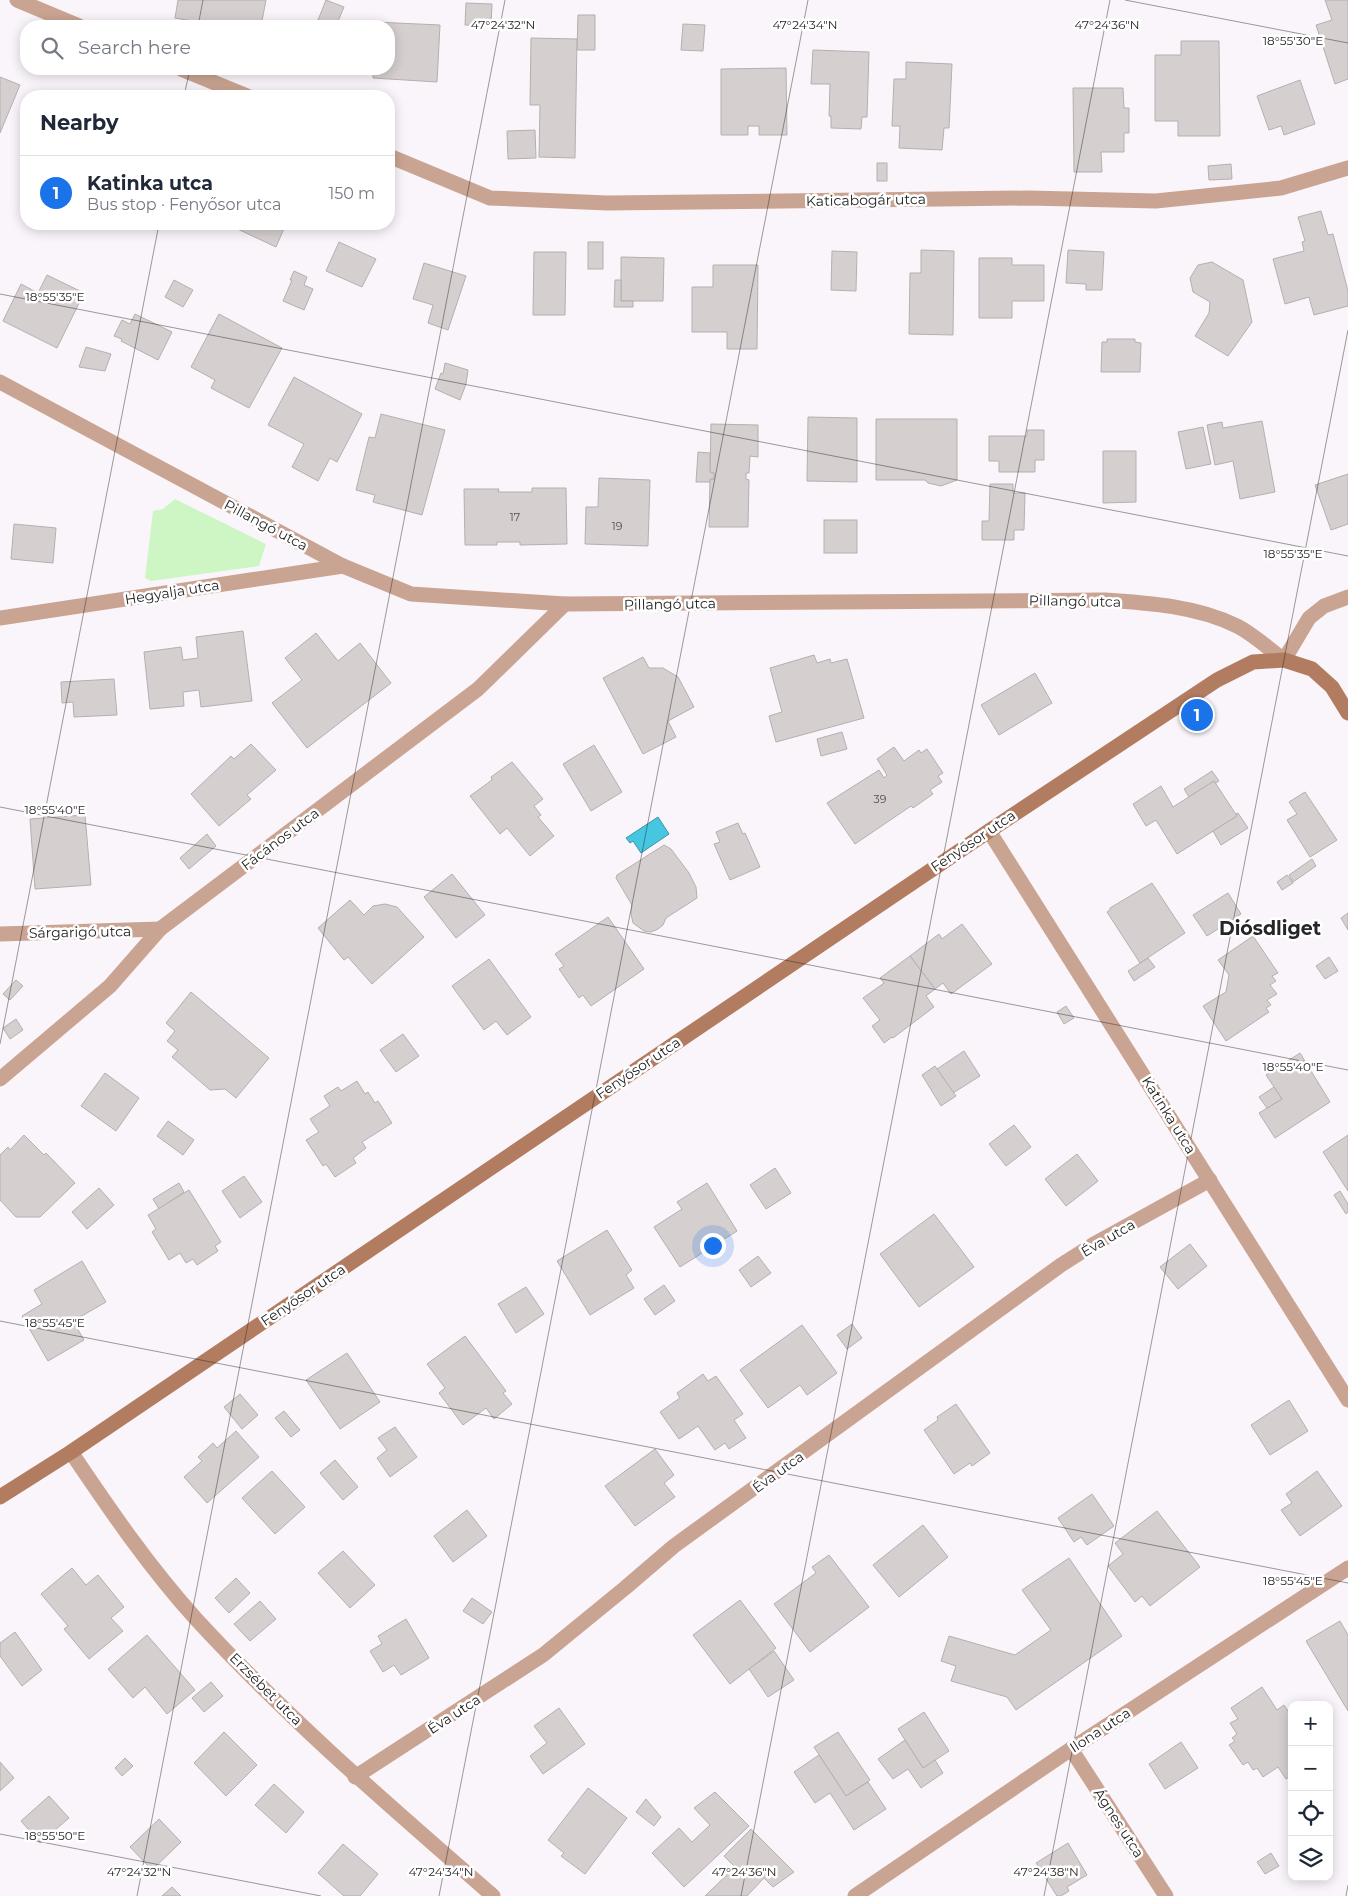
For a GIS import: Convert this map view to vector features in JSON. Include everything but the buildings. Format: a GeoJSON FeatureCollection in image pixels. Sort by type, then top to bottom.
{"type":"FeatureCollection","features":[{"type":"Feature","properties":{"kind":"street"},"geometry":{"type":"LineString","coordinates":[[17,0],[65,20]]}},
{"type":"Feature","properties":{"kind":"street"},"geometry":{"type":"LineString","coordinates":[[196,75],[232,90]]}},
{"type":"Feature","properties":{"kind":"street","name":"Katicabogár utca"},"geometry":{"type":"LineString","coordinates":[[395,158],[490,198],[607,204],[1028,198],[1156,202],[1281,188],[1348,168]]}},
{"type":"Feature","properties":{"kind":"street","name":"Pillangó utca"},"geometry":{"type":"LineString","coordinates":[[0,382],[343,566],[411,594],[565,604],[1104,600],[1162,605],[1211,616],[1238,626],[1284,660]]}},
{"type":"Feature","properties":{"kind":"street","name":"Hegyalja utca"},"geometry":{"type":"LineString","coordinates":[[0,618],[343,566]]}},
{"type":"Feature","properties":{"kind":"street"},"geometry":{"type":"LineString","coordinates":[[1348,597],[1324,606],[1309,618],[1284,660],[1312,669],[1332,687],[1348,713]]}},
{"type":"Feature","properties":{"kind":"street","name":"Fácános utca"},"geometry":{"type":"LineString","coordinates":[[0,1079],[110,986],[160,930],[478,689],[565,604]]}},
{"type":"Feature","properties":{"kind":"street","name":"Fenyősor utca"},"geometry":{"type":"LineString","coordinates":[[0,1497],[71,1452],[989,831],[1217,680],[1253,662],[1284,660]]}},
{"type":"Feature","properties":{"kind":"street","name":"Katinka utca"},"geometry":{"type":"LineString","coordinates":[[989,831],[1348,1400]]}},
{"type":"Feature","properties":{"kind":"street","name":"Sárgarigó utca"},"geometry":{"type":"LineString","coordinates":[[0,934],[160,930]]}},
{"type":"Feature","properties":{"kind":"street","name":"Éva utca"},"geometry":{"type":"LineString","coordinates":[[355,1777],[543,1655],[674,1546],[1061,1265],[1094,1244],[1210,1180]]}},
{"type":"Feature","properties":{"kind":"street","name":"Erzsébet utca"},"geometry":{"type":"LineString","coordinates":[[71,1452],[123,1528],[196,1619],[266,1691],[355,1777],[493,1896]]}},
{"type":"Feature","properties":{"kind":"street","name":"Ilona utca"},"geometry":{"type":"LineString","coordinates":[[855,1896],[1071,1749],[1348,1568]]}},
{"type":"Feature","properties":{"kind":"street","name":"Ágnes utca"},"geometry":{"type":"LineString","coordinates":[[1071,1749],[1166,1896]]}},
{"type":"Feature","properties":{"kind":"green space"},"geometry":{"type":"Polygon","coordinates":[[[175,499],[266,544],[259,566],[151,581],[145,578],[153,511],[163,509],[175,499]]]}},
{"type":"Feature","properties":{"kind":"water"},"geometry":{"type":"Polygon","coordinates":[[[658,817],[669,834],[641,853],[633,841],[630,843],[626,838],[658,817]]]}},
{"type":"Feature","properties":{"kind":"place","name":"Katinka utca"},"geometry":{"type":"Point","coordinates":[1197,715]}},
{"type":"Feature","properties":{"kind":"district","name":"Diósdliget"},"geometry":{"type":"Point","coordinates":[1270,928]}}]}
